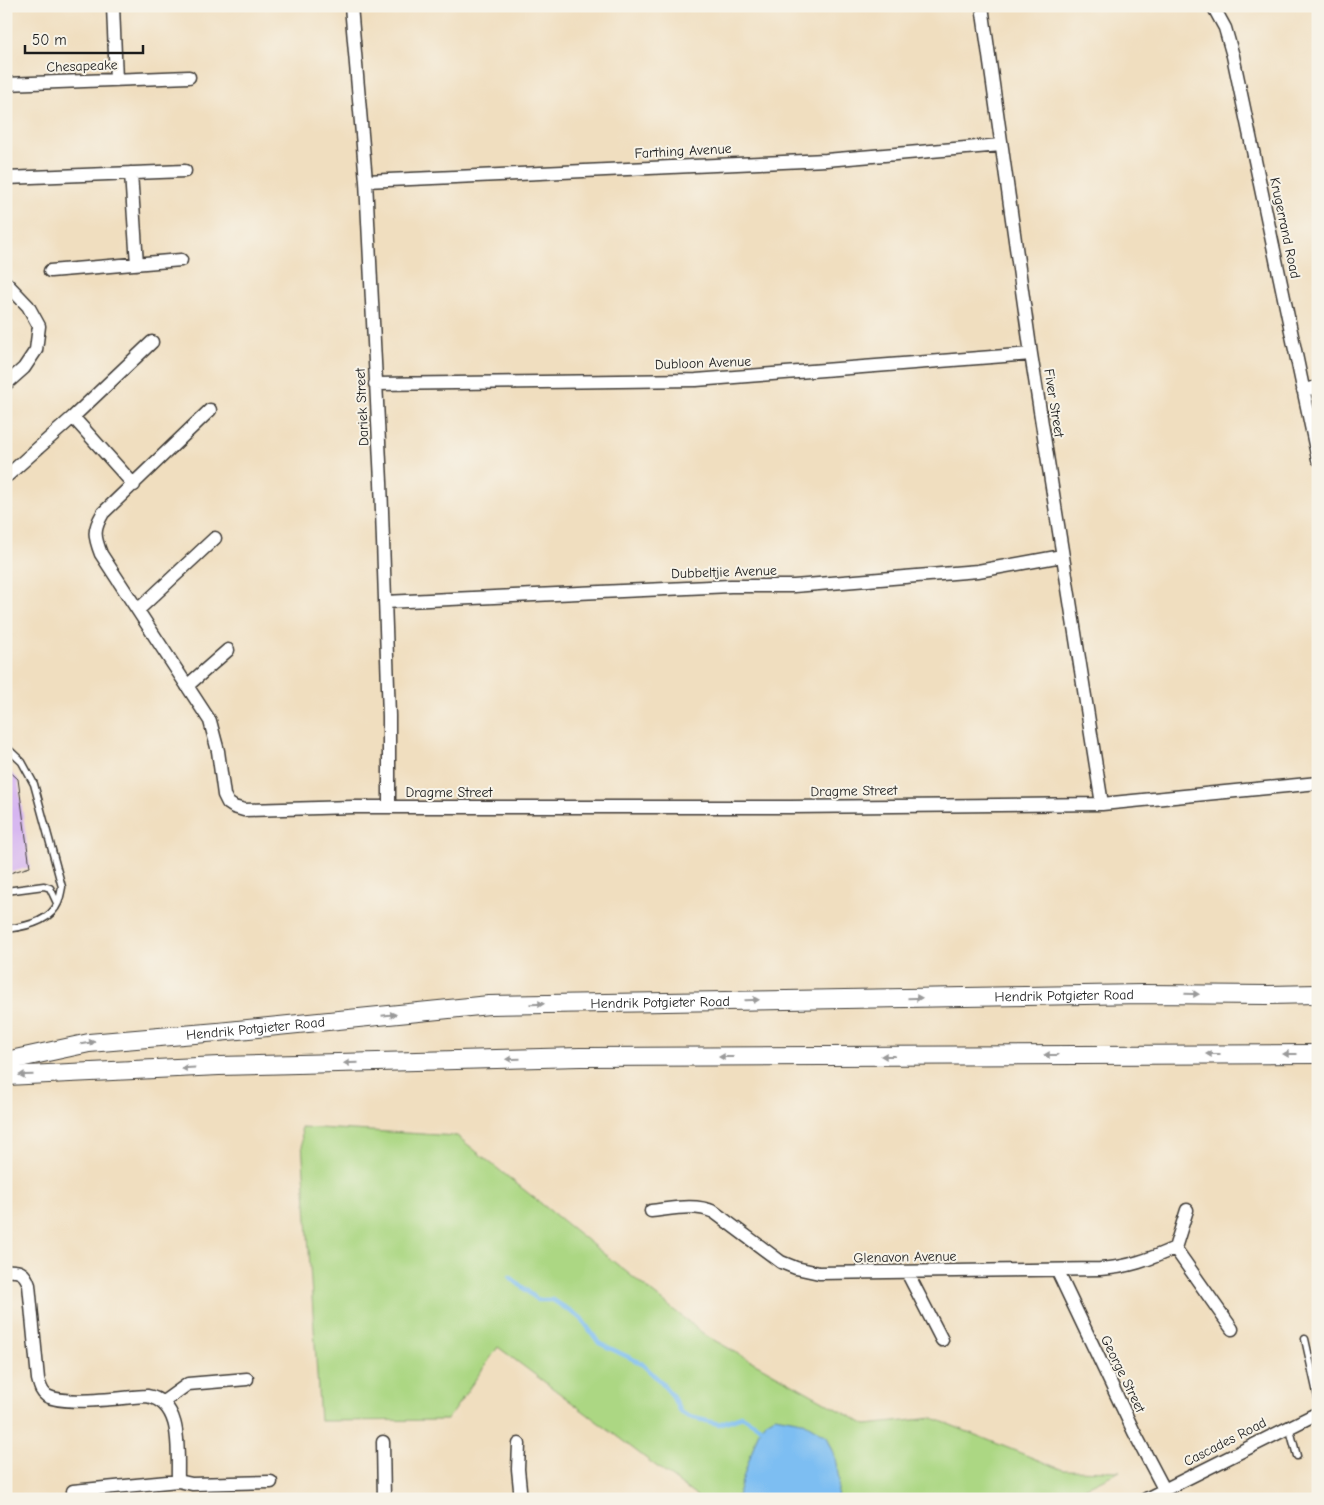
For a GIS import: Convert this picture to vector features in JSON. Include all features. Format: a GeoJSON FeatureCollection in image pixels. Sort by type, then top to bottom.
{"type":"FeatureCollection","features":[{"type":"Feature","properties":{"kind":"main road","name":"Hendrik Potgieter Road"},"geometry":{"type":"LineString","coordinates":[[6,1061],[90,1042],[228,1031],[488,1005],[1143,994],[1318,994]]}},
{"type":"Feature","properties":{"kind":"main road"},"geometry":{"type":"LineString","coordinates":[[6,1076],[219,1066],[580,1057],[1318,1054]]}},
{"type":"Feature","properties":{"kind":"street"},"geometry":{"type":"LineString","coordinates":[[113,6],[116,80]]}},
{"type":"Feature","properties":{"kind":"street","name":"Dariek Street"},"geometry":{"type":"LineString","coordinates":[[352,6],[366,181],[381,482],[389,716],[389,807]]}},
{"type":"Feature","properties":{"kind":"street","name":"Fiver Street"},"geometry":{"type":"LineString","coordinates":[[982,6],[1031,354],[1102,804]]}},
{"type":"Feature","properties":{"kind":"street","name":"Krugerrand Road"},"geometry":{"type":"LineString","coordinates":[[1213,6],[1225,28],[1233,56],[1318,458]]}},
{"type":"Feature","properties":{"kind":"street","name":"Chesapeake"},"geometry":{"type":"LineString","coordinates":[[6,84],[189,77]]}},
{"type":"Feature","properties":{"kind":"street","name":"Farthing Avenue"},"geometry":{"type":"LineString","coordinates":[[366,181],[826,160],[1001,145]]}},
{"type":"Feature","properties":{"kind":"street"},"geometry":{"type":"LineString","coordinates":[[6,178],[185,171]]}},
{"type":"Feature","properties":{"kind":"street"},"geometry":{"type":"LineString","coordinates":[[131,173],[137,264]]}},
{"type":"Feature","properties":{"kind":"street"},"geometry":{"type":"LineString","coordinates":[[50,271],[180,260]]}},
{"type":"Feature","properties":{"kind":"street"},"geometry":{"type":"LineString","coordinates":[[6,283],[28,306],[39,326],[36,350],[24,368],[6,384]]}},
{"type":"Feature","properties":{"kind":"street"},"geometry":{"type":"LineString","coordinates":[[8,475],[152,342]]}},
{"type":"Feature","properties":{"kind":"street","name":"Dubloon Avenue"},"geometry":{"type":"LineString","coordinates":[[375,384],[696,380],[1031,354]]}},
{"type":"Feature","properties":{"kind":"street"},"geometry":{"type":"LineString","coordinates":[[1303,390],[1318,387]]}},
{"type":"Feature","properties":{"kind":"street"},"geometry":{"type":"LineString","coordinates":[[210,410],[103,513],[96,526],[95,538],[101,554],[187,686],[228,650]]}},
{"type":"Feature","properties":{"kind":"street"},"geometry":{"type":"LineString","coordinates":[[73,417],[134,484]]}},
{"type":"Feature","properties":{"kind":"street"},"geometry":{"type":"LineString","coordinates":[[138,610],[215,538]]}},
{"type":"Feature","properties":{"kind":"street","name":"Dubbeltjie Avenue"},"geometry":{"type":"LineString","coordinates":[[385,602],[730,586],[794,586],[978,571],[1062,556]]}},
{"type":"Feature","properties":{"kind":"street","name":"Dragme Street"},"geometry":{"type":"LineString","coordinates":[[187,686],[210,721],[218,751],[224,796],[234,808],[244,810],[389,807],[800,807],[1102,804],[1318,783]]}},
{"type":"Feature","properties":{"kind":"street","name":"Glenavon Avenue"},"geometry":{"type":"LineString","coordinates":[[651,1211],[698,1207],[706,1209],[714,1212],[781,1262],[796,1268],[819,1273],[1057,1270],[1124,1267],[1175,1248]]}},
{"type":"Feature","properties":{"kind":"street"},"geometry":{"type":"LineString","coordinates":[[1187,1210],[1175,1248],[1232,1329]]}},
{"type":"Feature","properties":{"kind":"street","name":"George Street"},"geometry":{"type":"LineString","coordinates":[[1057,1270],[1134,1432],[1164,1489]]}},
{"type":"Feature","properties":{"kind":"street"},"geometry":{"type":"LineString","coordinates":[[6,1271],[21,1273],[26,1276],[29,1285],[40,1388],[46,1395],[70,1400],[147,1396],[163,1402],[174,1418],[177,1436],[178,1481]]}},
{"type":"Feature","properties":{"kind":"street"},"geometry":{"type":"LineString","coordinates":[[907,1272],[942,1340]]}},
{"type":"Feature","properties":{"kind":"street"},"geometry":{"type":"LineString","coordinates":[[163,1402],[188,1384],[247,1379]]}},
{"type":"Feature","properties":{"kind":"street","name":"Cascades Road"},"geometry":{"type":"LineString","coordinates":[[1146,1499],[1318,1413]]}},
{"type":"Feature","properties":{"kind":"street"},"geometry":{"type":"LineString","coordinates":[[383,1442],[384,1499]]}},
{"type":"Feature","properties":{"kind":"street"},"geometry":{"type":"LineString","coordinates":[[519,1444],[518,1469],[522,1499]]}},
{"type":"Feature","properties":{"kind":"street"},"geometry":{"type":"LineString","coordinates":[[73,1491],[178,1481],[192,1484],[271,1482]]}},
{"type":"Feature","properties":{"kind":"lane"},"geometry":{"type":"LineString","coordinates":[[6,747],[22,762],[34,784],[62,887],[58,904],[45,918],[24,928],[6,929]]}},
{"type":"Feature","properties":{"kind":"lane"},"geometry":{"type":"LineString","coordinates":[[6,891],[44,886],[50,888],[54,893],[58,904]]}},
{"type":"Feature","properties":{"kind":"lane"},"geometry":{"type":"LineString","coordinates":[[1305,1338],[1318,1398]]}},
{"type":"Feature","properties":{"kind":"lane"},"geometry":{"type":"LineString","coordinates":[[1289,1426],[1298,1456]]}},
{"type":"Feature","properties":{"kind":"green space"},"geometry":{"type":"Polygon","coordinates":[[[301,1127],[457,1136],[705,1335],[866,1425],[933,1418],[1063,1470],[1120,1471],[1062,1499],[700,1499],[498,1347],[447,1420],[320,1421],[301,1127]]]}},
{"type":"Feature","properties":{"kind":"water"},"geometry":{"type":"Polygon","coordinates":[[[775,1416],[802,1421],[827,1436],[834,1453],[839,1479],[837,1499],[736,1499],[760,1427],[775,1416]]]}},
{"type":"Feature","properties":{"kind":"building"},"geometry":{"type":"Polygon","coordinates":[[[6,768],[18,779],[30,867],[6,874],[6,768]]]}},
{"type":"Feature","properties":{"kind":"waterway"},"geometry":{"type":"LineString","coordinates":[[510,1277],[538,1300],[553,1300],[581,1318],[599,1343],[641,1363],[672,1395],[680,1412],[690,1417],[719,1424],[742,1416],[760,1427]]}}]}
